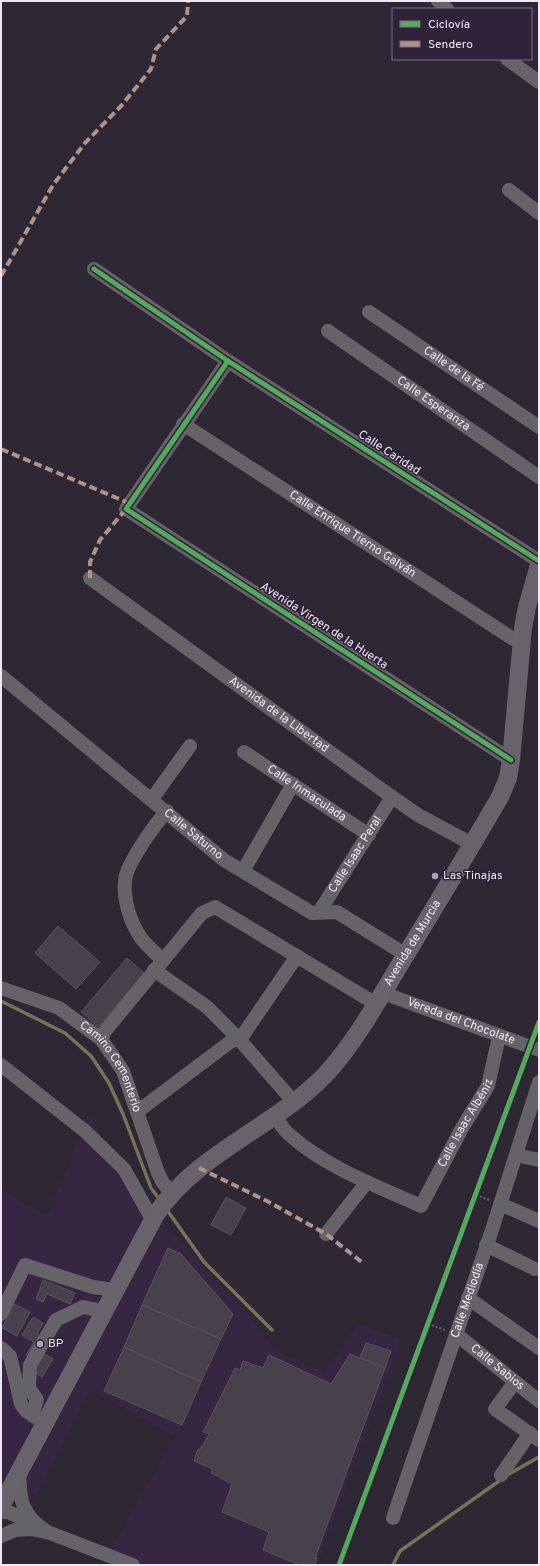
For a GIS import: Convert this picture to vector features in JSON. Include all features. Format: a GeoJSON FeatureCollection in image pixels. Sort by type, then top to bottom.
{"type":"FeatureCollection","features":[{"type":"Feature","properties":{"kind":"main road","name":"Avenida de Murcia"},"geometry":{"type":"LineString","coordinates":[[1,1506],[19,1470],[38,1420],[103,1311],[154,1216],[170,1195],[199,1168],[314,1085],[334,1064],[380,998],[472,844],[504,788],[511,760],[521,644],[527,607],[539,565]]}},
{"type":"Feature","properties":{"kind":"street"},"geometry":{"type":"LineString","coordinates":[[438,1],[446,8]]}},
{"type":"Feature","properties":{"kind":"street"},"geometry":{"type":"LineString","coordinates":[[508,60],[539,82]]}},
{"type":"Feature","properties":{"kind":"street"},"geometry":{"type":"LineString","coordinates":[[509,190],[539,213]]}},
{"type":"Feature","properties":{"kind":"street","name":"Calle Caridad"},"geometry":{"type":"LineString","coordinates":[[94,269],[228,361],[539,561]]}},
{"type":"Feature","properties":{"kind":"street","name":"Calle de la Fé"},"geometry":{"type":"LineString","coordinates":[[369,312],[539,427]]}},
{"type":"Feature","properties":{"kind":"street","name":"Calle Esperanza"},"geometry":{"type":"LineString","coordinates":[[328,331],[539,477]]}},
{"type":"Feature","properties":{"kind":"street"},"geometry":{"type":"LineString","coordinates":[[184,424],[228,361]]}},
{"type":"Feature","properties":{"kind":"street","name":"Avenida Virgen de la Huerta"},"geometry":{"type":"LineString","coordinates":[[184,424],[126,509],[511,760]]}},
{"type":"Feature","properties":{"kind":"street","name":"Calle Enrique Tierno Galván"},"geometry":{"type":"LineString","coordinates":[[184,424],[521,644]]}},
{"type":"Feature","properties":{"kind":"street","name":"Avenida de la Libertad"},"geometry":{"type":"LineString","coordinates":[[90,578],[392,797],[418,815],[472,844]]}},
{"type":"Feature","properties":{"kind":"street","name":"Calle Saturno"},"geometry":{"type":"LineString","coordinates":[[1,676],[152,799],[224,860],[312,913],[337,912],[406,955]]}},
{"type":"Feature","properties":{"kind":"street"},"geometry":{"type":"LineString","coordinates":[[152,799],[190,746]]}},
{"type":"Feature","properties":{"kind":"street","name":"Calle Inmaculada"},"geometry":{"type":"LineString","coordinates":[[244,752],[369,835]]}},
{"type":"Feature","properties":{"kind":"street"},"geometry":{"type":"LineString","coordinates":[[243,871],[293,784]]}},
{"type":"Feature","properties":{"kind":"street","name":"Calle Isaac Peral"},"geometry":{"type":"LineString","coordinates":[[319,912],[392,797]]}},
{"type":"Feature","properties":{"kind":"street"},"geometry":{"type":"LineString","coordinates":[[166,812],[138,853],[125,878],[125,901],[132,919],[141,938],[158,965],[207,1007],[238,1038],[293,1101]]}},
{"type":"Feature","properties":{"kind":"street","name":"Vereda del Chocolate"},"geometry":{"type":"LineString","coordinates":[[158,965],[202,913],[215,907],[296,956],[380,998],[539,1050]]}},
{"type":"Feature","properties":{"kind":"street"},"geometry":{"type":"LineString","coordinates":[[136,1112],[243,1035],[296,956]]}},
{"type":"Feature","properties":{"kind":"street"},"geometry":{"type":"LineString","coordinates":[[101,1039],[104,1031],[158,965]]}},
{"type":"Feature","properties":{"kind":"street","name":"Camino Cementerio"},"geometry":{"type":"LineString","coordinates":[[1,988],[60,1008],[101,1039],[123,1071],[158,1173],[170,1195]]}},
{"type":"Feature","properties":{"kind":"street","name":"Calle Isaac Albéniz"},"geometry":{"type":"LineString","coordinates":[[367,1182],[421,1206],[462,1128],[488,1086],[499,1036]]}},
{"type":"Feature","properties":{"kind":"street"},"geometry":{"type":"LineString","coordinates":[[1,1065],[85,1131],[124,1170],[154,1216]]}},
{"type":"Feature","properties":{"kind":"street","name":"Calle Mediodía"},"geometry":{"type":"LineString","coordinates":[[393,1518],[500,1204],[539,1082]]}},
{"type":"Feature","properties":{"kind":"street"},"geometry":{"type":"LineString","coordinates":[[274,1115],[290,1136],[314,1154],[367,1182],[326,1234]]}},
{"type":"Feature","properties":{"kind":"street"},"geometry":{"type":"LineString","coordinates":[[516,1155],[539,1160]]}},
{"type":"Feature","properties":{"kind":"street"},"geometry":{"type":"LineString","coordinates":[[500,1204],[539,1221]]}},
{"type":"Feature","properties":{"kind":"street"},"geometry":{"type":"LineString","coordinates":[[486,1245],[535,1269]]}},
{"type":"Feature","properties":{"kind":"street"},"geometry":{"type":"LineString","coordinates":[[1,1314],[25,1265],[93,1287],[114,1290]]}},
{"type":"Feature","properties":{"kind":"street"},"geometry":{"type":"LineString","coordinates":[[468,1298],[539,1348]]}},
{"type":"Feature","properties":{"kind":"street"},"geometry":{"type":"LineString","coordinates":[[38,1420],[37,1400],[28,1388],[30,1365],[56,1320],[83,1307],[103,1311]]}},
{"type":"Feature","properties":{"kind":"street","name":"Calle Sabios"},"geometry":{"type":"LineString","coordinates":[[456,1334],[539,1401]]}},
{"type":"Feature","properties":{"kind":"street"},"geometry":{"type":"LineString","coordinates":[[1,1348],[10,1356],[22,1404],[26,1411],[38,1420]]}},
{"type":"Feature","properties":{"kind":"street"},"geometry":{"type":"LineString","coordinates":[[501,1475],[534,1437],[495,1409],[515,1382]]}},
{"type":"Feature","properties":{"kind":"street"},"geometry":{"type":"LineString","coordinates":[[19,1470],[20,1495],[27,1516],[33,1526]]}},
{"type":"Feature","properties":{"kind":"street"},"geometry":{"type":"LineString","coordinates":[[1,1513],[14,1523],[33,1526],[133,1565]]}},
{"type":"Feature","properties":{"kind":"street"},"geometry":{"type":"LineString","coordinates":[[1,1536],[15,1530],[33,1526]]}},
{"type":"Feature","properties":{"kind":"path"},"geometry":{"type":"LineString","coordinates":[[428,1324],[456,1334]]}},
{"type":"Feature","properties":{"kind":"shaded area"},"geometry":{"type":"Polygon","coordinates":[[[89,1114],[127,1186],[247,1313],[276,1351],[325,1372],[357,1324],[400,1338],[394,1361],[317,1565],[114,1565],[104,1560],[175,1436],[90,1390],[36,1496],[1,1478],[1,1189],[47,1216],[89,1114]]]}},
{"type":"Feature","properties":{"kind":"building"},"geometry":{"type":"Polygon","coordinates":[[[58,926],[100,962],[76,989],[35,953],[58,926]]]}},
{"type":"Feature","properties":{"kind":"building"},"geometry":{"type":"Polygon","coordinates":[[[127,958],[144,973],[98,1027],[81,1012],[127,958]]]}},
{"type":"Feature","properties":{"kind":"building"},"geometry":{"type":"Polygon","coordinates":[[[226,1197],[246,1208],[231,1235],[211,1225],[226,1197]]]}},
{"type":"Feature","properties":{"kind":"building"},"geometry":{"type":"Polygon","coordinates":[[[168,1248],[181,1254],[233,1314],[221,1339],[142,1305],[168,1248]]]}},
{"type":"Feature","properties":{"kind":"building"},"geometry":{"type":"Polygon","coordinates":[[[43,1280],[75,1293],[70,1304],[47,1294],[43,1302],[36,1299],[43,1280]]]}},
{"type":"Feature","properties":{"kind":"building"},"geometry":{"type":"Polygon","coordinates":[[[14,1304],[30,1312],[17,1336],[2,1328],[14,1304]]]}},
{"type":"Feature","properties":{"kind":"building"},"geometry":{"type":"Polygon","coordinates":[[[142,1305],[221,1339],[201,1382],[124,1347],[142,1305]]]}},
{"type":"Feature","properties":{"kind":"building"},"geometry":{"type":"Polygon","coordinates":[[[33,1317],[43,1323],[37,1334],[48,1340],[41,1352],[53,1359],[42,1377],[32,1371],[38,1361],[26,1355],[34,1342],[22,1335],[33,1317]]]}},
{"type":"Feature","properties":{"kind":"building"},"geometry":{"type":"Polygon","coordinates":[[[366,1343],[391,1351],[385,1368],[360,1358],[366,1343]]]}},
{"type":"Feature","properties":{"kind":"building"},"geometry":{"type":"Polygon","coordinates":[[[124,1347],[201,1382],[182,1425],[104,1391],[124,1347]]]}},
{"type":"Feature","properties":{"kind":"building"},"geometry":{"type":"Polygon","coordinates":[[[350,1354],[385,1368],[315,1558],[317,1558],[315,1565],[300,1565],[263,1550],[269,1532],[222,1512],[232,1484],[211,1473],[213,1469],[194,1461],[198,1449],[200,1449],[209,1434],[203,1432],[235,1368],[240,1370],[243,1361],[263,1368],[269,1355],[331,1384],[350,1354]]]}},
{"type":"Feature","properties":{"kind":"waterway"},"geometry":{"type":"LineString","coordinates":[[1,1001],[65,1033],[91,1056],[109,1083],[123,1114],[151,1188],[160,1200]]}},
{"type":"Feature","properties":{"kind":"waterway"},"geometry":{"type":"LineString","coordinates":[[167,1210],[204,1262],[272,1330]]}},
{"type":"Feature","properties":{"kind":"waterway"},"geometry":{"type":"LineString","coordinates":[[509,1474],[539,1457]]}},
{"type":"Feature","properties":{"kind":"waterway"},"geometry":{"type":"LineString","coordinates":[[393,1565],[400,1551],[502,1479]]}},
{"type":"Feature","properties":{"kind":"marked path"},"geometry":{"type":"LineString","coordinates":[[1,276],[53,185],[85,143],[122,105],[151,69],[156,49],[187,16],[188,1]]}},
{"type":"Feature","properties":{"kind":"marked path"},"geometry":{"type":"LineString","coordinates":[[1,449],[131,504]]}},
{"type":"Feature","properties":{"kind":"marked path"},"geometry":{"type":"LineString","coordinates":[[90,578],[90,562],[100,540],[126,509]]}},
{"type":"Feature","properties":{"kind":"marked path"},"geometry":{"type":"LineString","coordinates":[[199,1168],[267,1201],[326,1234],[363,1263]]}},
{"type":"Feature","properties":{"kind":"cycle path"},"geometry":{"type":"LineString","coordinates":[[94,269],[228,361],[539,561]]}},
{"type":"Feature","properties":{"kind":"cycle path"},"geometry":{"type":"LineString","coordinates":[[228,361],[126,509],[511,760]]}},
{"type":"Feature","properties":{"kind":"cycle path"},"geometry":{"type":"LineString","coordinates":[[339,1565],[539,1022]]}},
{"type":"Feature","properties":{"kind":"place","name":"Las Tinajas"},"geometry":{"type":"Point","coordinates":[435,876]}},
{"type":"Feature","properties":{"kind":"place","name":"BP"},"geometry":{"type":"Point","coordinates":[40,1344]}}]}
